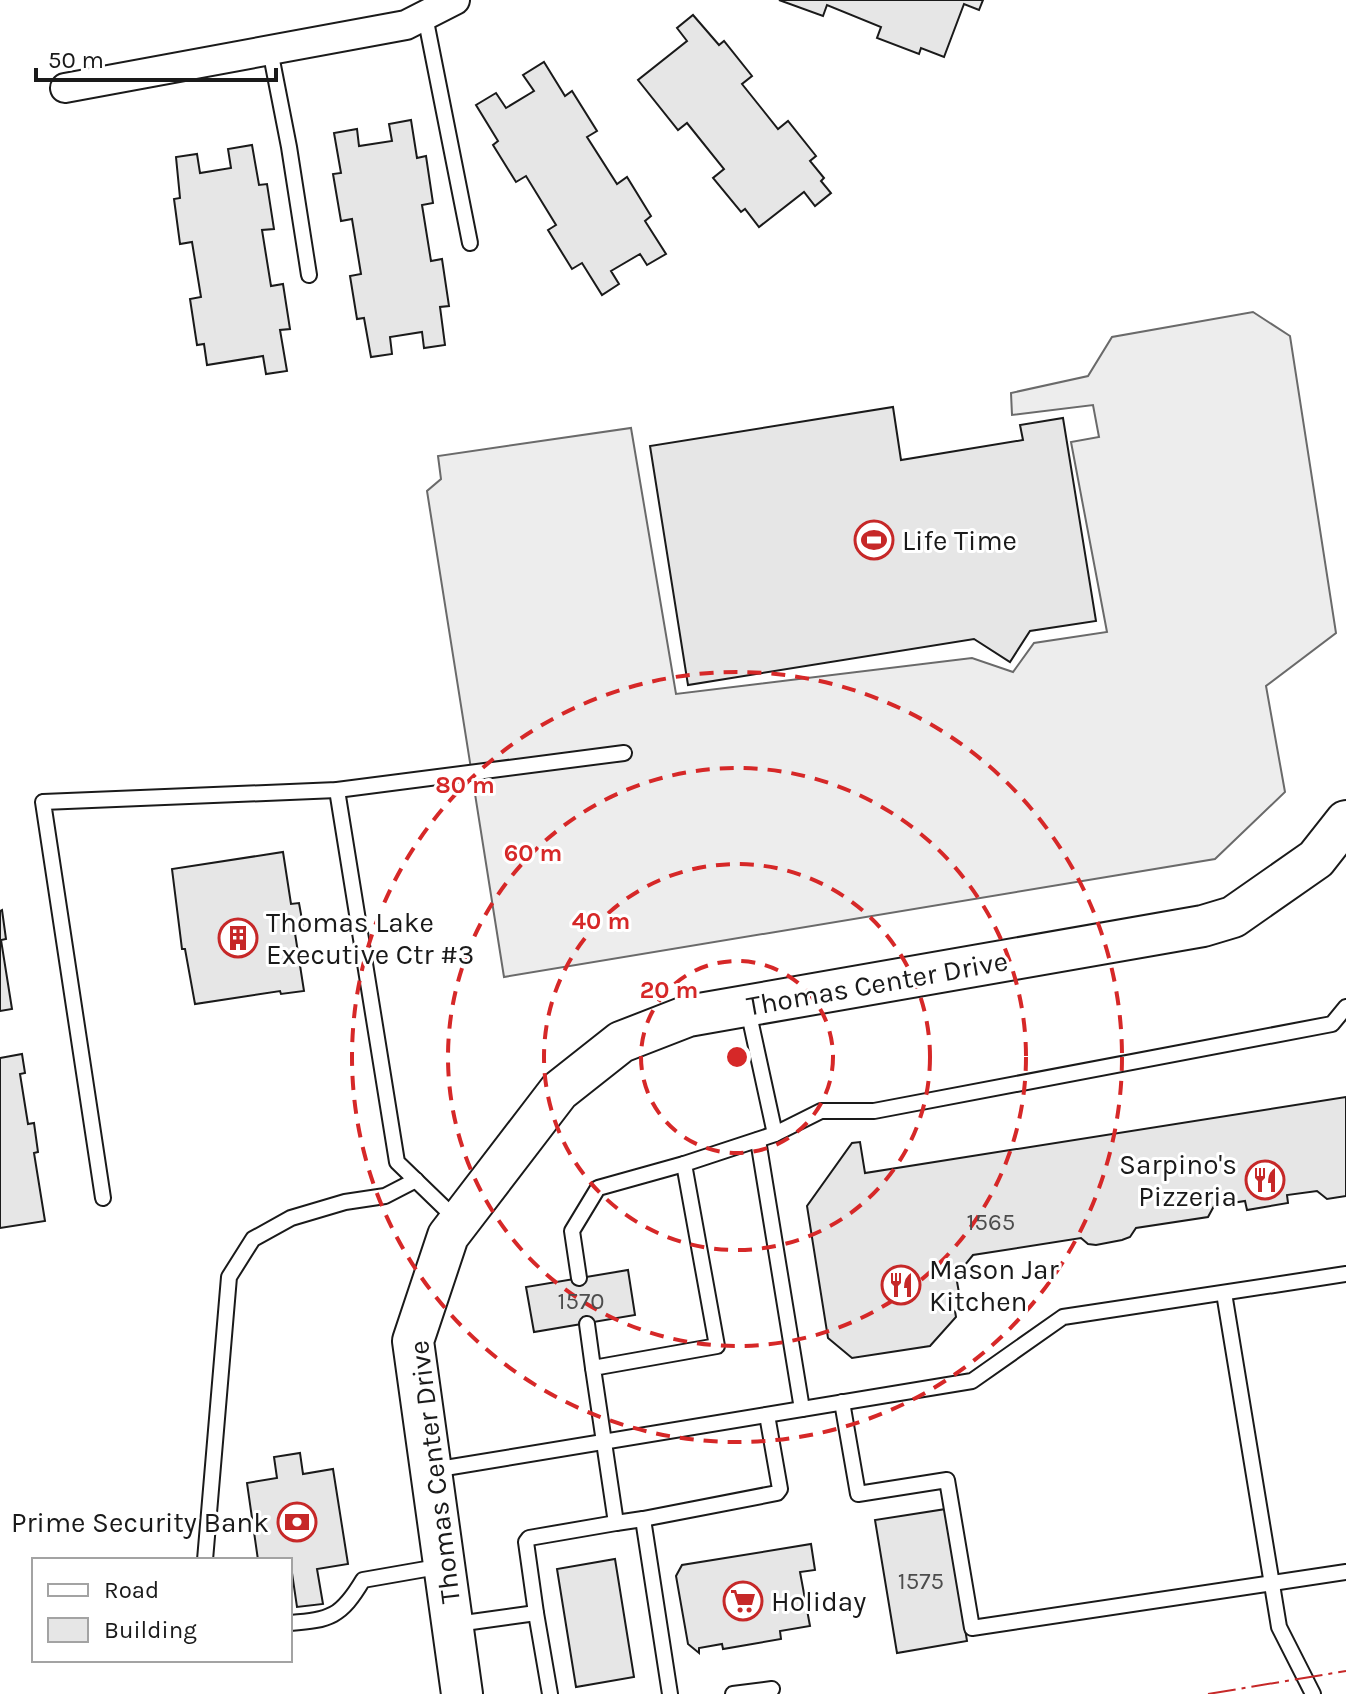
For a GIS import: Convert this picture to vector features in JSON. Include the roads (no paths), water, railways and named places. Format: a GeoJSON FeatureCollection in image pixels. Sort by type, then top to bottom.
{"type":"FeatureCollection","features":[{"type":"Feature","properties":{"kind":"street"},"geometry":{"type":"LineString","coordinates":[[65,88],[406,25],[455,0]]}},
{"type":"Feature","properties":{"kind":"street","name":"Thomas Center Drive"},"geometry":{"type":"LineString","coordinates":[[462,1694],[413,1341],[448,1236],[559,1091],[621,1042],[688,1016],[1203,926],[1233,917],[1316,859],[1346,821]]}},
{"type":"Feature","properties":{"kind":"lane"},"geometry":{"type":"LineString","coordinates":[[425,16],[470,243]]}},
{"type":"Feature","properties":{"kind":"lane"},"geometry":{"type":"LineString","coordinates":[[270,50],[309,275]]}},
{"type":"Feature","properties":{"kind":"lane"},"geometry":{"type":"LineString","coordinates":[[103,1198],[43,802],[337,790],[624,753]]}},
{"type":"Feature","properties":{"kind":"lane"},"geometry":{"type":"LineString","coordinates":[[337,790],[397,1162],[459,1221]]}},
{"type":"Feature","properties":{"kind":"lane"},"geometry":{"type":"LineString","coordinates":[[747,1006],[775,1134]]}},
{"type":"Feature","properties":{"kind":"lane"},"geometry":{"type":"LineString","coordinates":[[579,1278],[572,1231],[598,1188],[758,1140],[821,1111],[874,1111],[1332,1024],[1346,1007]]}},
{"type":"Feature","properties":{"kind":"lane"},"geometry":{"type":"LineString","coordinates":[[758,1140],[802,1409]]}},
{"type":"Feature","properties":{"kind":"lane"},"geometry":{"type":"LineString","coordinates":[[593,1368],[717,1346],[684,1164]]}},
{"type":"Feature","properties":{"kind":"lane"},"geometry":{"type":"LineString","coordinates":[[205,1558],[229,1277],[253,1239],[291,1218],[345,1202],[385,1196],[416,1180]]}},
{"type":"Feature","properties":{"kind":"lane"},"geometry":{"type":"LineString","coordinates":[[432,1470],[972,1381],[1063,1317],[1346,1274]]}},
{"type":"Feature","properties":{"kind":"lane"},"geometry":{"type":"LineString","coordinates":[[1224,1293],[1279,1627],[1313,1694]]}},
{"type":"Feature","properties":{"kind":"lane"},"geometry":{"type":"LineString","coordinates":[[587,1324],[616,1523]]}},
{"type":"Feature","properties":{"kind":"lane"},"geometry":{"type":"LineString","coordinates":[[842,1402],[858,1494],[947,1480],[972,1628],[1346,1572]]}},
{"type":"Feature","properties":{"kind":"lane"},"geometry":{"type":"LineString","coordinates":[[550,1694],[526,1542],[529,1538],[777,1493],[780,1489],[767,1415]]}},
{"type":"Feature","properties":{"kind":"lane"},"geometry":{"type":"LineString","coordinates":[[643,1519],[670,1694]]}},
{"type":"Feature","properties":{"kind":"lane"},"geometry":{"type":"LineString","coordinates":[[292,1623],[326,1620],[353,1597],[363,1580],[444,1566]]}},
{"type":"Feature","properties":{"kind":"lane"},"geometry":{"type":"LineString","coordinates":[[452,1624],[536,1613]]}},
{"type":"Feature","properties":{"kind":"lane"},"geometry":{"type":"LineString","coordinates":[[733,1694],[772,1689]]}},
{"type":"Feature","properties":{"kind":"place","name":"Life Time"},"geometry":{"type":"Point","coordinates":[874,540]}},
{"type":"Feature","properties":{"kind":"place","name":"Thomas Lake Executive Ctr #3"},"geometry":{"type":"Point","coordinates":[238,938]}},
{"type":"Feature","properties":{"kind":"place","name":"Sarpino's Pizzeria"},"geometry":{"type":"Point","coordinates":[1265,1180]}},
{"type":"Feature","properties":{"kind":"place","name":"Mason Jar Kitchen"},"geometry":{"type":"Point","coordinates":[901,1285]}},
{"type":"Feature","properties":{"kind":"place","name":"Prime Security Bank"},"geometry":{"type":"Point","coordinates":[297,1522]}},
{"type":"Feature","properties":{"kind":"place","name":"Holiday"},"geometry":{"type":"Point","coordinates":[743,1601]}}]}
